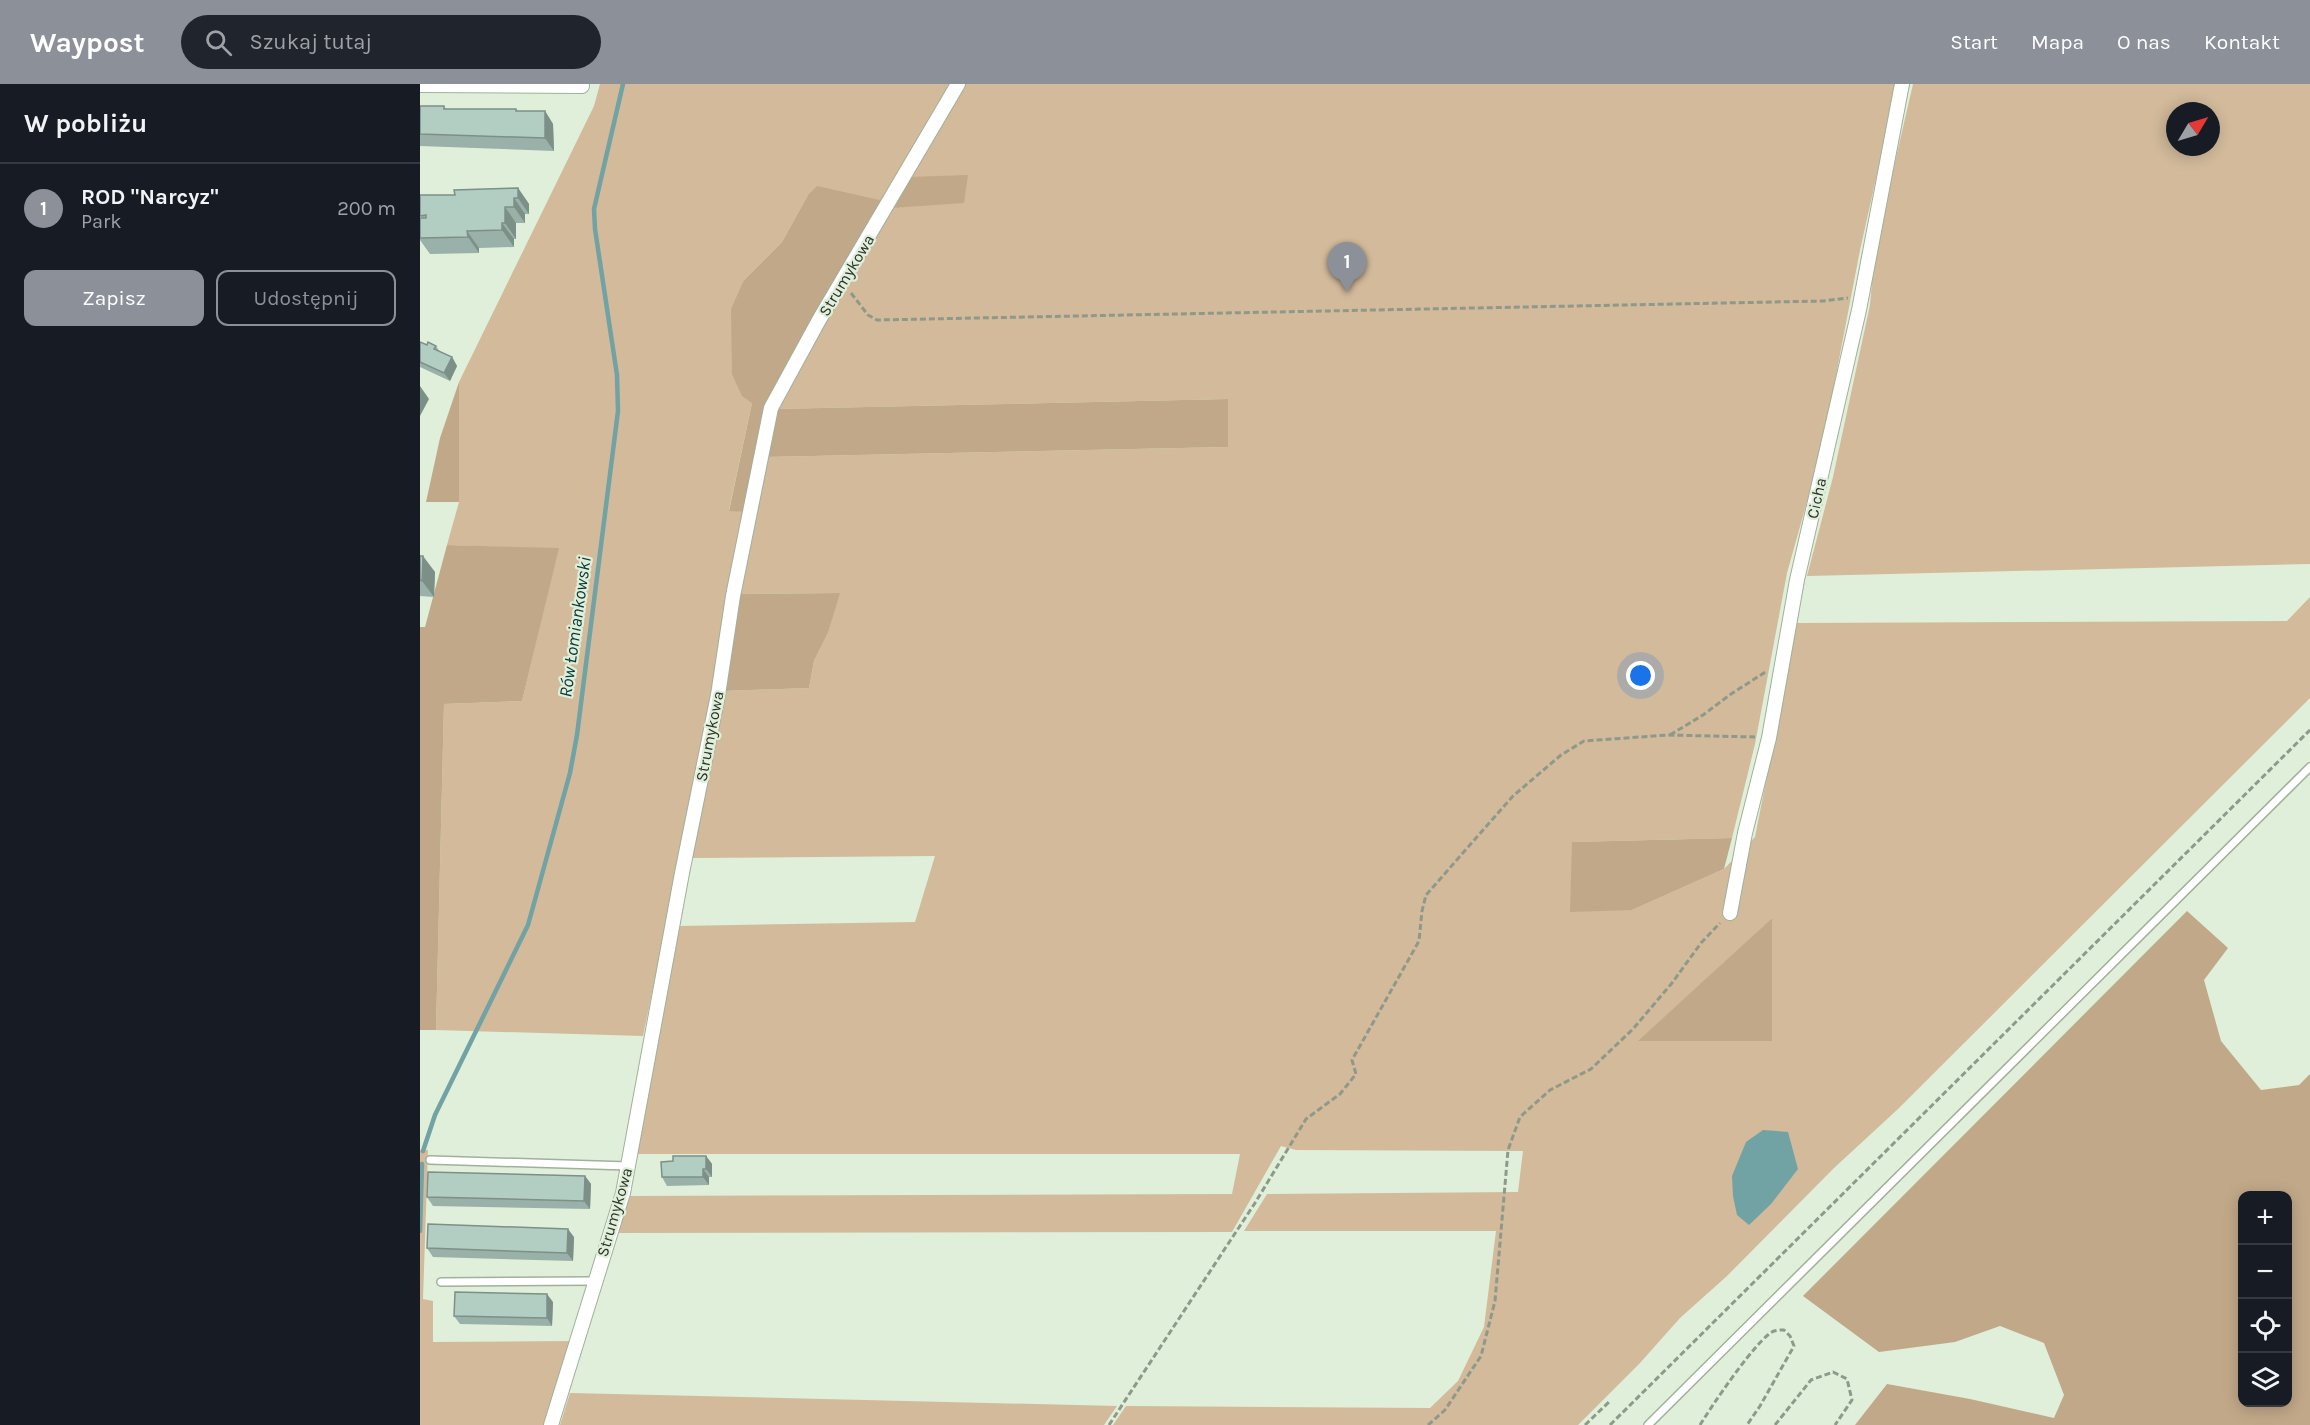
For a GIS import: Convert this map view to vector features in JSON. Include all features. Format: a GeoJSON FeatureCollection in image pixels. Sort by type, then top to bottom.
{"type":"FeatureCollection","features":[{"type":"Feature","properties":{"kind":"street","name":"Strumykowa"},"geometry":{"type":"LineString","coordinates":[[551,1425],[622,1193],[628,1166],[682,873],[718,695],[733,596],[771,408],[819,320],[958,84]]}},
{"type":"Feature","properties":{"kind":"street","name":"Cicha"},"geometry":{"type":"LineString","coordinates":[[1730,913],[1745,833],[1768,738],[1797,580],[1861,303],[1902,84]]}},
{"type":"Feature","properties":{"kind":"street"},"geometry":{"type":"LineString","coordinates":[[420,85],[582,86]]}},
{"type":"Feature","properties":{"kind":"lane"},"geometry":{"type":"LineString","coordinates":[[1648,1425],[2310,767]]}},
{"type":"Feature","properties":{"kind":"lane"},"geometry":{"type":"LineString","coordinates":[[430,1160],[628,1166]]}},
{"type":"Feature","properties":{"kind":"lane"},"geometry":{"type":"LineString","coordinates":[[441,1282],[594,1281]]}},
{"type":"Feature","properties":{"kind":"path"},"geometry":{"type":"LineString","coordinates":[[846,286],[868,315],[878,320],[1823,301],[1851,297]]}},
{"type":"Feature","properties":{"kind":"path"},"geometry":{"type":"LineString","coordinates":[[1668,735],[1703,715],[1757,676],[1781,666]]}},
{"type":"Feature","properties":{"kind":"path"},"geometry":{"type":"LineString","coordinates":[[1610,1425],[2310,730]]}},
{"type":"Feature","properties":{"kind":"path"},"geometry":{"type":"LineString","coordinates":[[1109,1425],[1248,1213],[1306,1119],[1340,1094],[1356,1074],[1352,1060],[1419,941],[1426,895],[1513,796],[1561,755],[1584,741],[1668,735],[1768,738]]}},
{"type":"Feature","properties":{"kind":"path"},"geometry":{"type":"LineString","coordinates":[[1428,1425],[1445,1410],[1481,1356],[1495,1301],[1508,1150],[1520,1117],[1550,1090],[1591,1069],[1633,1029],[1672,983],[1701,943],[1730,913]]}},
{"type":"Feature","properties":{"kind":"path"},"geometry":{"type":"LineString","coordinates":[[1700,1425],[1722,1392],[1763,1340],[1774,1331],[1784,1330],[1790,1336],[1794,1346],[1747,1425]]}},
{"type":"Feature","properties":{"kind":"path"},"geometry":{"type":"LineString","coordinates":[[1775,1425],[1811,1380],[1833,1372],[1847,1378],[1852,1400],[1835,1425]]}},
{"type":"Feature","properties":{"kind":"path"},"geometry":{"type":"LineString","coordinates":[[1585,1425],[1610,1401]]}},
{"type":"Feature","properties":{"kind":"shaded area"},"geometry":{"type":"Polygon","coordinates":[[[600,84],[953,84],[884,201],[808,195],[782,242],[744,280],[752,403],[729,510],[746,512],[698,770],[643,1036],[436,1030],[444,704],[522,701],[558,549],[447,545],[459,502],[459,382],[594,106],[600,84]]]}},
{"type":"Feature","properties":{"kind":"shaded area"},"geometry":{"type":"Polygon","coordinates":[[[963,84],[1897,84],[1860,250],[1822,448],[1787,573],[1755,744],[1732,838],[1573,842],[1632,910],[1724,869],[1755,837],[1797,623],[2287,621],[2310,597],[2310,698],[1898,1109],[1834,1168],[1727,1276],[1680,1318],[1640,1363],[1578,1425],[1113,1425],[1126,1406],[1430,1408],[1458,1381],[1484,1327],[1496,1231],[1244,1231],[1267,1194],[1518,1192],[1523,1151],[1296,1150],[1281,1146],[1232,1232],[617,1233],[629,1196],[1232,1194],[1240,1154],[635,1154],[678,926],[915,922],[935,856],[690,858],[724,691],[809,688],[814,661],[828,633],[839,593],[740,594],[766,457],[1228,447],[1228,399],[775,409],[963,84]],[[1772,918],[1639,1041],[1772,1040],[1772,918]]]}},
{"type":"Feature","properties":{"kind":"shaded area"},"geometry":{"type":"Polygon","coordinates":[[[1913,84],[2310,84],[2310,564],[1807,576],[1833,477],[1870,305],[1875,249],[1913,84]]]}},
{"type":"Feature","properties":{"kind":"shaded area"},"geometry":{"type":"Polygon","coordinates":[[[968,175],[964,203],[891,208],[908,177],[968,175]]]}},
{"type":"Feature","properties":{"kind":"shaded area"},"geometry":{"type":"Polygon","coordinates":[[[817,186],[884,201],[766,405],[746,512],[729,511],[752,403],[742,396],[732,374],[731,309],[744,280],[782,242],[808,195],[817,186]]]}},
{"type":"Feature","properties":{"kind":"shaded area"},"geometry":{"type":"Polygon","coordinates":[[[459,382],[459,502],[426,502],[440,438],[459,382]]]}},
{"type":"Feature","properties":{"kind":"shaded area"},"geometry":{"type":"Polygon","coordinates":[[[1228,399],[1228,447],[766,457],[775,409],[1228,399]]]}},
{"type":"Feature","properties":{"kind":"shaded area"},"geometry":{"type":"Polygon","coordinates":[[[447,545],[559,548],[522,701],[444,704],[436,1030],[420,1030],[420,627],[425,627],[447,545]]]}},
{"type":"Feature","properties":{"kind":"shaded area"},"geometry":{"type":"Polygon","coordinates":[[[840,593],[828,633],[814,661],[809,688],[724,691],[740,594],[840,593]]]}},
{"type":"Feature","properties":{"kind":"shaded area"},"geometry":{"type":"Polygon","coordinates":[[[1732,838],[1724,869],[1632,910],[1570,912],[1572,842],[1732,838]]]}},
{"type":"Feature","properties":{"kind":"shaded area"},"geometry":{"type":"Polygon","coordinates":[[[2187,911],[2228,948],[2204,980],[2221,1041],[2261,1090],[2299,1085],[2310,1074],[2310,1425],[1855,1425],[1887,1384],[1970,1399],[2054,1418],[2064,1395],[2044,1343],[2000,1326],[1955,1342],[1879,1352],[1803,1296],[2187,911]]]}},
{"type":"Feature","properties":{"kind":"shaded area"},"geometry":{"type":"Polygon","coordinates":[[[1772,918],[1772,1041],[1638,1041],[1772,918]]]}},
{"type":"Feature","properties":{"kind":"shaded area"},"geometry":{"type":"Polygon","coordinates":[[[420,1150],[428,1150],[423,1299],[433,1301],[433,1342],[572,1341],[544,1425],[420,1425],[420,1150]]]}},
{"type":"Feature","properties":{"kind":"shaded area"},"geometry":{"type":"Polygon","coordinates":[[[570,1393],[1117,1406],[1104,1425],[560,1425],[570,1393]]]}},
{"type":"Feature","properties":{"kind":"water"},"geometry":{"type":"Polygon","coordinates":[[[1763,1130],[1788,1132],[1798,1169],[1771,1204],[1749,1225],[1737,1215],[1732,1176],[1746,1142],[1763,1130]]]}},
{"type":"Feature","properties":{"kind":"building"},"geometry":{"type":"Polygon","coordinates":[[[420,106],[444,106],[444,109],[545,111],[545,138],[420,134],[420,106]]]}},
{"type":"Feature","properties":{"kind":"building"},"geometry":{"type":"Polygon","coordinates":[[[518,188],[518,198],[514,198],[514,207],[505,207],[505,223],[502,223],[502,230],[467,231],[468,237],[420,238],[420,218],[426,218],[426,215],[420,216],[420,195],[455,195],[454,190],[518,188]]]}},
{"type":"Feature","properties":{"kind":"building"},"geometry":{"type":"Polygon","coordinates":[[[420,342],[427,345],[428,342],[436,346],[434,349],[452,357],[444,373],[420,362],[420,342]]]}},
{"type":"Feature","properties":{"kind":"building"},"geometry":{"type":"Polygon","coordinates":[[[420,556],[423,556],[422,581],[420,580],[420,556]]]}},
{"type":"Feature","properties":{"kind":"building"},"geometry":{"type":"Polygon","coordinates":[[[673,1156],[706,1156],[706,1169],[703,1169],[703,1177],[662,1177],[661,1162],[673,1161],[673,1156]]]}},
{"type":"Feature","properties":{"kind":"building"},"geometry":{"type":"Polygon","coordinates":[[[428,1172],[585,1176],[584,1201],[427,1197],[428,1172]]]}},
{"type":"Feature","properties":{"kind":"building"},"geometry":{"type":"Polygon","coordinates":[[[428,1224],[568,1229],[567,1253],[427,1248],[428,1224]]]}},
{"type":"Feature","properties":{"kind":"building"},"geometry":{"type":"Polygon","coordinates":[[[455,1292],[547,1294],[547,1318],[454,1316],[455,1292]]]}},
{"type":"Feature","properties":{"kind":"waterway","name":"Rów Łomiankowski"},"geometry":{"type":"LineString","coordinates":[[423,1151],[435,1115],[528,925],[570,773],[577,735],[618,411],[617,375],[594,209],[623,84]]}},
{"type":"Feature","properties":{"kind":"waterway","name":"Rów Łomiankowski"},"geometry":{"type":"LineString","coordinates":[[420,1231],[422,1164]]}},
{"type":"Feature","properties":{"kind":"place","name":"ROD \"Narcyz\""},"geometry":{"type":"Point","coordinates":[1347,292]}}]}
